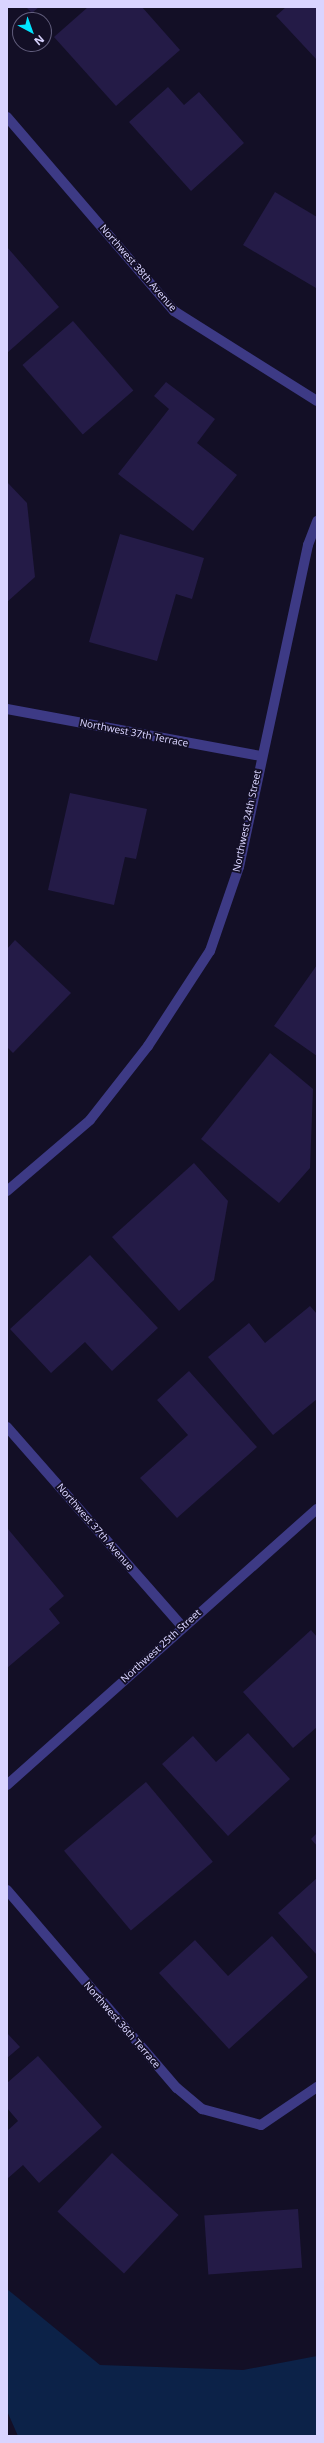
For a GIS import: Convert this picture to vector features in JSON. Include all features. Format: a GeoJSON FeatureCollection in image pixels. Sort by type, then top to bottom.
{"type":"FeatureCollection","features":[{"type":"Feature","properties":{"kind":"street","name":"Northwest 38th Avenue"},"geometry":{"type":"LineString","coordinates":[[7,117],[174,311],[317,401]]}},
{"type":"Feature","properties":{"kind":"street","name":"Northwest 24th Street"},"geometry":{"type":"LineString","coordinates":[[7,1191],[90,1120],[148,1046],[210,951],[239,867],[261,756],[308,545],[317,521]]}},
{"type":"Feature","properties":{"kind":"street","name":"Northwest 37th Terrace"},"geometry":{"type":"LineString","coordinates":[[7,709],[261,756]]}},
{"type":"Feature","properties":{"kind":"street","name":"Northwest 37th Avenue"},"geometry":{"type":"LineString","coordinates":[[7,1427],[183,1627]]}},
{"type":"Feature","properties":{"kind":"street","name":"Northwest 25th Street"},"geometry":{"type":"LineString","coordinates":[[7,1785],[317,1509]]}},
{"type":"Feature","properties":{"kind":"street","name":"Northwest 36th Terrace"},"geometry":{"type":"LineString","coordinates":[[7,1890],[177,2088],[202,2109],[261,2125],[317,2087]]}},
{"type":"Feature","properties":{"kind":"water"},"geometry":{"type":"Polygon","coordinates":[[[7,2289],[100,2365],[243,2370],[317,2356],[317,2436],[18,2436],[7,2411],[7,2289]]]}},
{"type":"Feature","properties":{"kind":"building"},"geometry":{"type":"Polygon","coordinates":[[[26,7],[39,7],[33,12],[31,12],[26,7]]]}},
{"type":"Feature","properties":{"kind":"building"},"geometry":{"type":"Polygon","coordinates":[[[88,7],[142,7],[180,50],[116,106],[54,37],[88,7]]]}},
{"type":"Feature","properties":{"kind":"building"},"geometry":{"type":"Polygon","coordinates":[[[286,7],[317,7],[317,60],[276,16],[286,7]]]}},
{"type":"Feature","properties":{"kind":"building"},"geometry":{"type":"Polygon","coordinates":[[[168,87],[184,105],[199,92],[244,143],[191,191],[129,122],[168,87]]]}},
{"type":"Feature","properties":{"kind":"building"},"geometry":{"type":"Polygon","coordinates":[[[275,192],[317,217],[316,288],[243,245],[275,192]]]}},
{"type":"Feature","properties":{"kind":"building"},"geometry":{"type":"Polygon","coordinates":[[[7,247],[59,307],[7,353],[7,247]]]}},
{"type":"Feature","properties":{"kind":"building"},"geometry":{"type":"Polygon","coordinates":[[[73,321],[133,390],[83,434],[22,365],[73,321]]]}},
{"type":"Feature","properties":{"kind":"building"},"geometry":{"type":"Polygon","coordinates":[[[166,382],[215,419],[197,443],[237,475],[193,531],[118,474],[169,409],[154,396],[166,382]]]}},
{"type":"Feature","properties":{"kind":"building"},"geometry":{"type":"Polygon","coordinates":[[[7,482],[27,503],[35,577],[7,602],[7,482]]]}},
{"type":"Feature","properties":{"kind":"building"},"geometry":{"type":"Polygon","coordinates":[[[120,534],[204,558],[192,599],[176,594],[157,661],[89,642],[120,534]]]}},
{"type":"Feature","properties":{"kind":"building"},"geometry":{"type":"Polygon","coordinates":[[[70,793],[147,809],[136,859],[125,857],[114,905],[48,890],[70,793]]]}},
{"type":"Feature","properties":{"kind":"building"},"geometry":{"type":"Polygon","coordinates":[[[15,940],[71,993],[13,1053],[7,1047],[7,949],[15,940]]]}},
{"type":"Feature","properties":{"kind":"building"},"geometry":{"type":"Polygon","coordinates":[[[317,965],[317,1056],[274,1026],[317,965]]]}},
{"type":"Feature","properties":{"kind":"building"},"geometry":{"type":"Polygon","coordinates":[[[270,1053],[313,1089],[310,1168],[279,1203],[201,1139],[270,1053]]]}},
{"type":"Feature","properties":{"kind":"building"},"geometry":{"type":"Polygon","coordinates":[[[194,1163],[228,1201],[214,1280],[179,1311],[112,1237],[194,1163]]]}},
{"type":"Feature","properties":{"kind":"building"},"geometry":{"type":"Polygon","coordinates":[[[90,1255],[158,1328],[112,1371],[85,1342],[51,1373],[10,1329],[90,1255]]]}},
{"type":"Feature","properties":{"kind":"building"},"geometry":{"type":"Polygon","coordinates":[[[310,1306],[317,1314],[317,1399],[273,1435],[208,1357],[249,1323],[265,1343],[310,1306]]]}},
{"type":"Feature","properties":{"kind":"building"},"geometry":{"type":"Polygon","coordinates":[[[189,1371],[257,1447],[177,1518],[140,1478],[188,1435],[157,1400],[189,1371]]]}},
{"type":"Feature","properties":{"kind":"building"},"geometry":{"type":"Polygon","coordinates":[[[8,1529],[64,1596],[49,1609],[60,1623],[7,1668],[8,1529]]]}},
{"type":"Feature","properties":{"kind":"building"},"geometry":{"type":"Polygon","coordinates":[[[311,1630],[317,1637],[317,1727],[293,1748],[243,1692],[311,1630]]]}},
{"type":"Feature","properties":{"kind":"building"},"geometry":{"type":"Polygon","coordinates":[[[248,1733],[290,1779],[228,1836],[162,1764],[193,1736],[216,1762],[248,1733]]]}},
{"type":"Feature","properties":{"kind":"building"},"geometry":{"type":"Polygon","coordinates":[[[146,1782],[213,1862],[131,1930],[64,1851],[146,1782]]]}},
{"type":"Feature","properties":{"kind":"building"},"geometry":{"type":"Polygon","coordinates":[[[317,1833],[317,1846],[311,1839],[317,1833]]]}},
{"type":"Feature","properties":{"kind":"building"},"geometry":{"type":"Polygon","coordinates":[[[317,1878],[317,1955],[278,1913],[317,1878]]]}},
{"type":"Feature","properties":{"kind":"building"},"geometry":{"type":"Polygon","coordinates":[[[272,1936],[308,1977],[229,2049],[159,1973],[195,1940],[228,1976],[272,1936]]]}},
{"type":"Feature","properties":{"kind":"building"},"geometry":{"type":"Polygon","coordinates":[[[7,2033],[20,2047],[7,2058],[7,2033]]]}},
{"type":"Feature","properties":{"kind":"building"},"geometry":{"type":"Polygon","coordinates":[[[38,2056],[102,2127],[39,2183],[23,2165],[7,2179],[7,2131],[18,2121],[7,2108],[7,2083],[38,2056]]]}},
{"type":"Feature","properties":{"kind":"building"},"geometry":{"type":"Polygon","coordinates":[[[112,2153],[179,2215],[124,2274],[57,2212],[112,2153]]]}},
{"type":"Feature","properties":{"kind":"building"},"geometry":{"type":"Polygon","coordinates":[[[298,2209],[302,2268],[208,2274],[204,2216],[298,2209]]]}}]}
